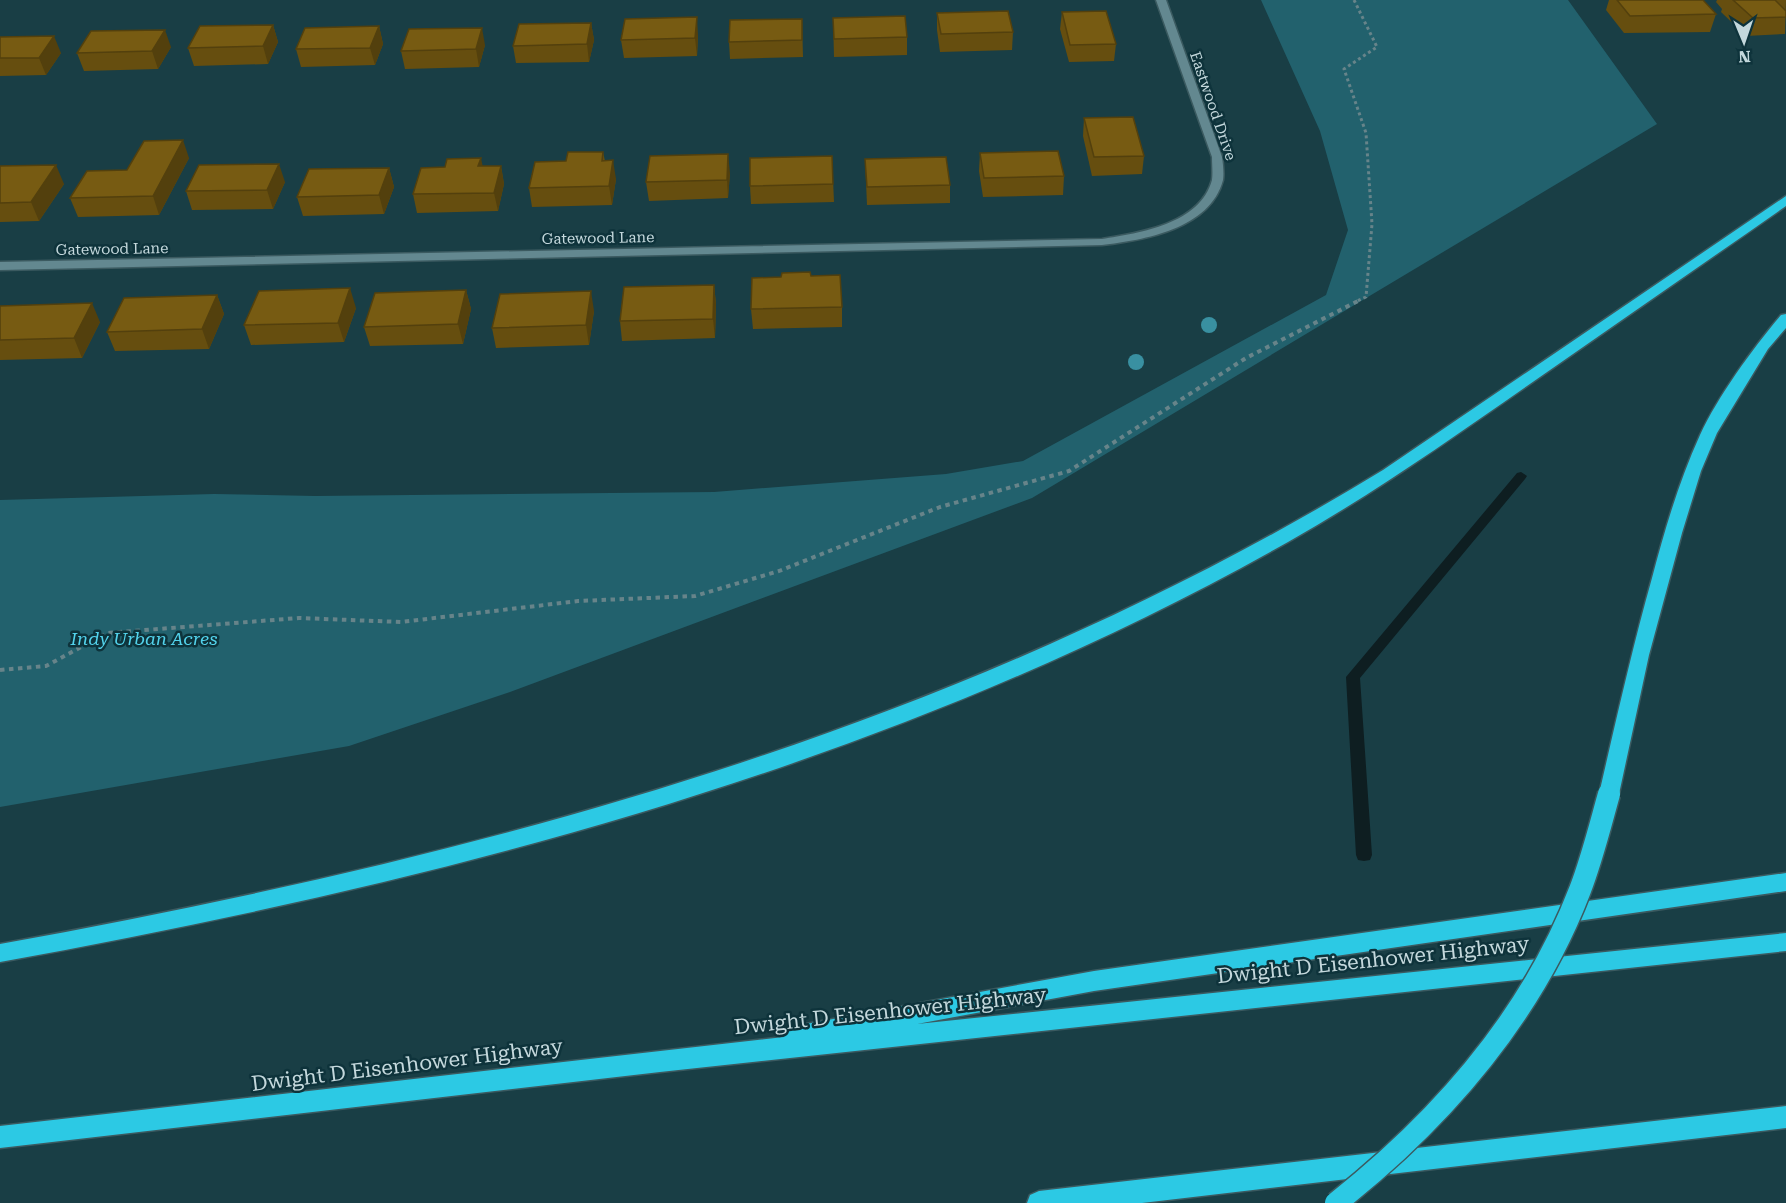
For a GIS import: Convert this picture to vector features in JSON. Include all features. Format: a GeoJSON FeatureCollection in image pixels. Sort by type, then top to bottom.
{"type":"FeatureCollection","features":[{"type":"Feature","properties":{"kind":"highway"},"geometry":{"type":"LineString","coordinates":[[0,953],[248,906],[507,844],[673,796],[763,766],[855,734],[1020,668],[1194,585],[1331,510],[1389,474],[1786,200]]}},
{"type":"Feature","properties":{"kind":"highway"},"geometry":{"type":"LineString","coordinates":[[1336,1203],[1401,1151],[1451,1099],[1491,1052],[1526,1003],[1554,951],[1576,901],[1609,794],[1640,655],[1673,533],[1693,471],[1709,432],[1762,347],[1786,318]]}},
{"type":"Feature","properties":{"kind":"highway"},"geometry":{"type":"LineString","coordinates":[[660,1061],[1094,981],[1786,882]]}},
{"type":"Feature","properties":{"kind":"highway","name":"Dwight D Eisenhower Highway"},"geometry":{"type":"LineString","coordinates":[[0,1137],[660,1061],[1786,942]]}},
{"type":"Feature","properties":{"kind":"highway"},"geometry":{"type":"LineString","coordinates":[[1039,1203],[1786,1118]]}},
{"type":"Feature","properties":{"kind":"street","name":"Eastwood Drive"},"geometry":{"type":"LineString","coordinates":[[1161,0],[1219,165],[1218,180],[1212,195],[1191,215]]}},
{"type":"Feature","properties":{"kind":"street","name":"Gatewood Lane"},"geometry":{"type":"LineString","coordinates":[[0,266],[1102,242],[1146,235],[1171,226],[1191,215]]}},
{"type":"Feature","properties":{"kind":"path"},"geometry":{"type":"LineString","coordinates":[[0,670],[46,666],[108,633],[299,618],[401,622],[578,601],[695,596],[779,571],[940,507],[1069,471],[1246,358],[1365,297],[1371,224],[1366,133],[1344,69],[1377,47],[1354,0]]}},
{"type":"Feature","properties":{"kind":"green space","name":"Indy Urban Acres"},"geometry":{"type":"Polygon","coordinates":[[[1261,0],[1568,0],[1657,124],[1032,498],[510,692],[349,746],[0,807],[0,500],[214,494],[315,496],[714,492],[946,474],[1023,461],[1326,295],[1348,230],[1320,131],[1261,0]]]}},
{"type":"Feature","properties":{"kind":"building"},"geometry":{"type":"Polygon","coordinates":[[[1617,0],[1703,0],[1716,14],[1630,16],[1617,0]]]}},
{"type":"Feature","properties":{"kind":"building"},"geometry":{"type":"Polygon","coordinates":[[[1733,0],[1775,0],[1786,11],[1786,17],[1753,18],[1733,0]]]}},
{"type":"Feature","properties":{"kind":"building"},"geometry":{"type":"Polygon","coordinates":[[[1008,11],[1013,32],[941,34],[937,13],[1008,11]]]}},
{"type":"Feature","properties":{"kind":"building"},"geometry":{"type":"Polygon","coordinates":[[[1106,11],[1116,44],[1070,45],[1062,12],[1106,11]]]}},
{"type":"Feature","properties":{"kind":"building"},"geometry":{"type":"Polygon","coordinates":[[[905,16],[907,37],[834,39],[833,18],[905,16]]]}},
{"type":"Feature","properties":{"kind":"building"},"geometry":{"type":"Polygon","coordinates":[[[697,17],[695,38],[621,40],[625,19],[697,17]]]}},
{"type":"Feature","properties":{"kind":"building"},"geometry":{"type":"Polygon","coordinates":[[[802,19],[802,40],[729,42],[730,20],[802,19]]]}},
{"type":"Feature","properties":{"kind":"building"},"geometry":{"type":"Polygon","coordinates":[[[591,23],[587,44],[513,46],[519,24],[591,23]]]}},
{"type":"Feature","properties":{"kind":"building"},"geometry":{"type":"Polygon","coordinates":[[[273,25],[263,46],[188,48],[200,26],[273,25]]]}},
{"type":"Feature","properties":{"kind":"building"},"geometry":{"type":"Polygon","coordinates":[[[379,26],[370,48],[296,49],[305,28],[379,26]]]}},
{"type":"Feature","properties":{"kind":"building"},"geometry":{"type":"Polygon","coordinates":[[[482,28],[476,49],[401,51],[409,29],[482,28]]]}},
{"type":"Feature","properties":{"kind":"building"},"geometry":{"type":"Polygon","coordinates":[[[165,30],[152,51],[77,53],[91,31],[165,30]]]}},
{"type":"Feature","properties":{"kind":"building"},"geometry":{"type":"Polygon","coordinates":[[[54,36],[39,58],[0,58],[0,37],[54,36]]]}},
{"type":"Feature","properties":{"kind":"building"},"geometry":{"type":"Polygon","coordinates":[[[1133,117],[1144,156],[1094,157],[1084,118],[1133,117]]]}},
{"type":"Feature","properties":{"kind":"building"},"geometry":{"type":"Polygon","coordinates":[[[183,140],[153,196],[70,198],[87,171],[127,170],[144,141],[183,140]]]}},
{"type":"Feature","properties":{"kind":"building"},"geometry":{"type":"Polygon","coordinates":[[[1058,151],[1064,176],[984,178],[980,153],[1058,151]]]}},
{"type":"Feature","properties":{"kind":"building"},"geometry":{"type":"Polygon","coordinates":[[[568,152],[603,152],[602,161],[613,160],[609,186],[529,188],[535,162],[566,161],[568,152]]]}},
{"type":"Feature","properties":{"kind":"building"},"geometry":{"type":"Polygon","coordinates":[[[728,154],[727,180],[646,182],[650,156],[728,154]]]}},
{"type":"Feature","properties":{"kind":"building"},"geometry":{"type":"Polygon","coordinates":[[[832,156],[833,184],[750,186],[750,158],[832,156]]]}},
{"type":"Feature","properties":{"kind":"building"},"geometry":{"type":"Polygon","coordinates":[[[946,157],[950,185],[867,187],[865,159],[946,157]]]}},
{"type":"Feature","properties":{"kind":"building"},"geometry":{"type":"Polygon","coordinates":[[[481,158],[478,166],[501,166],[494,193],[413,194],[421,168],[445,167],[447,159],[481,158]]]}},
{"type":"Feature","properties":{"kind":"building"},"geometry":{"type":"Polygon","coordinates":[[[279,164],[267,190],[186,191],[199,165],[279,164]]]}},
{"type":"Feature","properties":{"kind":"building"},"geometry":{"type":"Polygon","coordinates":[[[56,165],[31,202],[0,203],[0,166],[56,165]]]}},
{"type":"Feature","properties":{"kind":"building"},"geometry":{"type":"Polygon","coordinates":[[[389,168],[379,195],[297,197],[309,169],[389,168]]]}},
{"type":"Feature","properties":{"kind":"building"},"geometry":{"type":"Polygon","coordinates":[[[810,272],[811,276],[840,275],[842,307],[751,309],[752,278],[781,277],[782,273],[810,272]]]}},
{"type":"Feature","properties":{"kind":"building"},"geometry":{"type":"Polygon","coordinates":[[[714,285],[713,319],[620,321],[624,287],[714,285]]]}},
{"type":"Feature","properties":{"kind":"building"},"geometry":{"type":"Polygon","coordinates":[[[350,288],[338,323],[244,325],[259,291],[350,288]]]}},
{"type":"Feature","properties":{"kind":"building"},"geometry":{"type":"Polygon","coordinates":[[[466,290],[458,324],[364,327],[375,293],[466,290]]]}},
{"type":"Feature","properties":{"kind":"building"},"geometry":{"type":"Polygon","coordinates":[[[591,291],[586,325],[492,328],[500,294],[591,291]]]}},
{"type":"Feature","properties":{"kind":"building"},"geometry":{"type":"Polygon","coordinates":[[[217,295],[202,329],[107,332],[124,298],[217,295]]]}},
{"type":"Feature","properties":{"kind":"building"},"geometry":{"type":"Polygon","coordinates":[[[92,303],[74,338],[0,340],[0,306],[92,303]]]}},
{"type":"Feature","properties":{"kind":"waterway"},"geometry":{"type":"LineString","coordinates":[[1364,855],[1353,677],[1521,476]]}}]}
